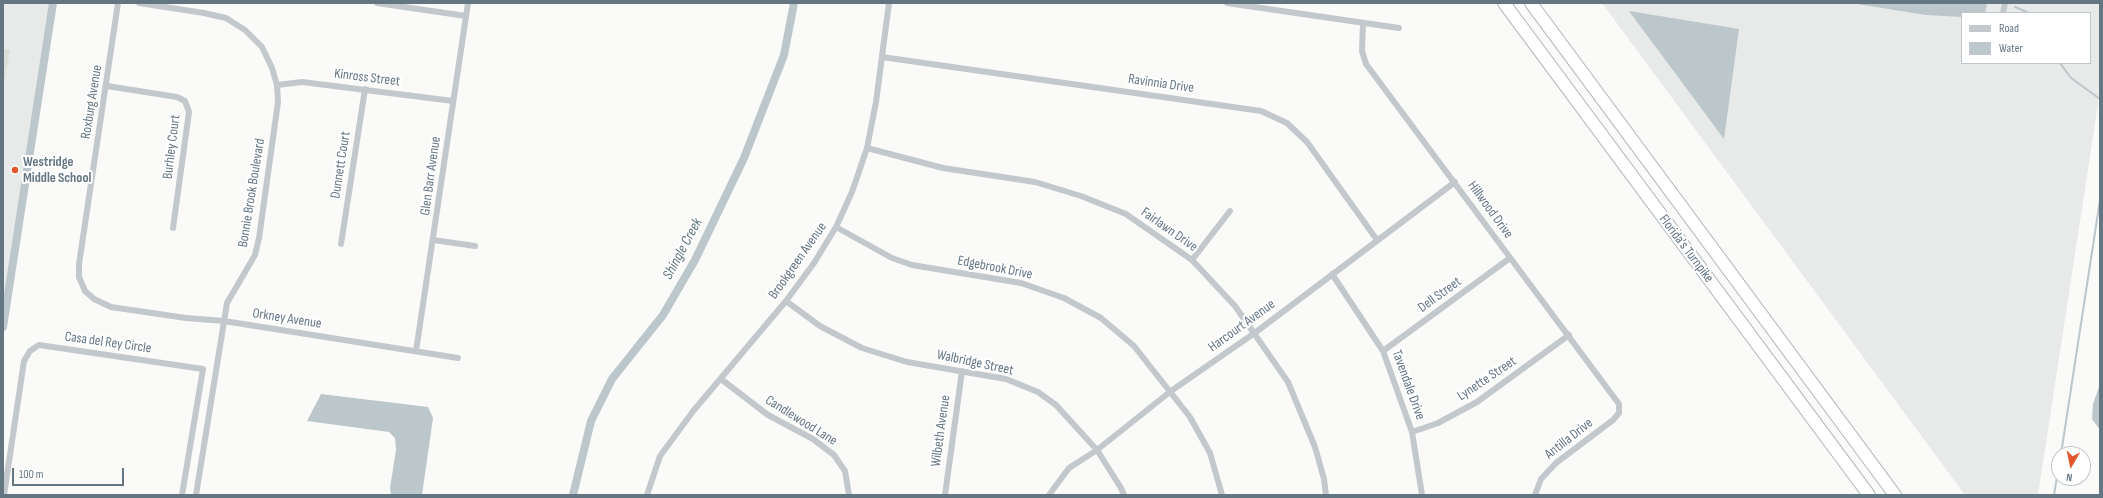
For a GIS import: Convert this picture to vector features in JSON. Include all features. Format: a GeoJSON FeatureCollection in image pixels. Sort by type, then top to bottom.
{"type":"FeatureCollection","features":[{"type":"Feature","properties":{"kind":"highway","name":"Florida's Turnpike"},"geometry":{"type":"LineString","coordinates":[[1504,3],[1869,495]]}},
{"type":"Feature","properties":{"kind":"highway","name":"Florida's Turnpike"},"geometry":{"type":"LineString","coordinates":[[1531,3],[1895,495]]}},
{"type":"Feature","properties":{"kind":"street","name":"Roxburg Avenue"},"geometry":{"type":"LineString","coordinates":[[111,307],[94,299],[85,291],[79,277],[79,264],[107,86],[118,3]]}},
{"type":"Feature","properties":{"kind":"street","name":"Bonnie Brook Boulevard"},"geometry":{"type":"LineString","coordinates":[[139,3],[226,18],[245,30],[262,48],[272,68],[278,102],[256,250],[247,271],[235,286],[227,303],[196,495]]}},
{"type":"Feature","properties":{"kind":"street"},"geometry":{"type":"LineString","coordinates":[[377,3],[466,16]]}},
{"type":"Feature","properties":{"kind":"street","name":"Glen Barr Avenue"},"geometry":{"type":"LineString","coordinates":[[416,351],[468,3]]}},
{"type":"Feature","properties":{"kind":"street","name":"Brookgreen Avenue"},"geometry":{"type":"LineString","coordinates":[[647,495],[660,456],[694,410],[786,301],[814,263],[836,228],[852,192],[867,148],[889,3]]}},
{"type":"Feature","properties":{"kind":"street"},"geometry":{"type":"LineString","coordinates":[[1227,3],[1399,28]]}},
{"type":"Feature","properties":{"kind":"street","name":"Hillwood Drive"},"geometry":{"type":"LineString","coordinates":[[1363,23],[1362,51],[1366,64],[1510,258],[1570,335],[1619,404]]}},
{"type":"Feature","properties":{"kind":"street","name":"Ravinnia Drive"},"geometry":{"type":"LineString","coordinates":[[882,57],[1261,111],[1287,123],[1307,142],[1377,240]]}},
{"type":"Feature","properties":{"kind":"street","name":"Kinross Street"},"geometry":{"type":"LineString","coordinates":[[276,85],[302,82],[454,101]]}},
{"type":"Feature","properties":{"kind":"street","name":"Burhley Court"},"geometry":{"type":"LineString","coordinates":[[107,86],[177,97],[186,102],[189,112],[173,228]]}},
{"type":"Feature","properties":{"kind":"street","name":"Dunnett Court"},"geometry":{"type":"LineString","coordinates":[[341,244],[365,89]]}},
{"type":"Feature","properties":{"kind":"street","name":"Fairlawn Drive"},"geometry":{"type":"LineString","coordinates":[[867,148],[943,168],[1035,182],[1081,196],[1126,214],[1192,260],[1235,306],[1256,332],[1288,382],[1315,447],[1324,479],[1326,495]]}},
{"type":"Feature","properties":{"kind":"street","name":"Harcourt Avenue"},"geometry":{"type":"LineString","coordinates":[[1049,495],[1069,468],[1097,450],[1171,391],[1256,332],[1455,182]]}},
{"type":"Feature","properties":{"kind":"street"},"geometry":{"type":"LineString","coordinates":[[1192,260],[1230,211]]}},
{"type":"Feature","properties":{"kind":"street","name":"Edgebrook Drive"},"geometry":{"type":"LineString","coordinates":[[836,228],[892,258],[912,265],[1022,283],[1064,298],[1101,318],[1134,346],[1190,417],[1210,453],[1222,495]]}},
{"type":"Feature","properties":{"kind":"street"},"geometry":{"type":"LineString","coordinates":[[433,240],[475,246]]}},
{"type":"Feature","properties":{"kind":"street","name":"Dell Street"},"geometry":{"type":"LineString","coordinates":[[1383,351],[1510,258]]}},
{"type":"Feature","properties":{"kind":"street","name":"Tavendale Drive"},"geometry":{"type":"LineString","coordinates":[[1332,274],[1383,351],[1412,432],[1422,495]]}},
{"type":"Feature","properties":{"kind":"street","name":"Walbridge Street"},"geometry":{"type":"LineString","coordinates":[[786,301],[820,326],[862,348],[907,362],[1006,379],[1038,392],[1056,404],[1097,450],[1124,495]]}},
{"type":"Feature","properties":{"kind":"street","name":"Orkney Avenue"},"geometry":{"type":"LineString","coordinates":[[111,307],[186,318],[224,321],[458,358]]}},
{"type":"Feature","properties":{"kind":"street","name":"Lynette Street"},"geometry":{"type":"LineString","coordinates":[[1412,432],[1438,423],[1477,402],[1570,335]]}},
{"type":"Feature","properties":{"kind":"street","name":"Casa del Rey Circle"},"geometry":{"type":"LineString","coordinates":[[4,495],[24,361],[30,351],[40,345],[202,369],[182,495]]}},
{"type":"Feature","properties":{"kind":"street","name":"Wilbeth Avenue"},"geometry":{"type":"LineString","coordinates":[[944,495],[962,371]]}},
{"type":"Feature","properties":{"kind":"street","name":"Candlewood Lane"},"geometry":{"type":"LineString","coordinates":[[720,379],[768,415],[813,439],[834,455],[846,471],[849,495]]}},
{"type":"Feature","properties":{"kind":"street","name":"Antilla Drive"},"geometry":{"type":"LineString","coordinates":[[1535,495],[1541,479],[1556,463],[1613,420],[1619,413],[1619,404]]}},
{"type":"Feature","properties":{"kind":"shaded area","name":"Westridge Middle School"},"geometry":{"type":"Polygon","coordinates":[[[3,3],[53,3],[3,327],[3,3]]]}},
{"type":"Feature","properties":{"kind":"shaded area"},"geometry":{"type":"Polygon","coordinates":[[[1602,3],[2100,3],[2100,91],[2038,495],[1965,495],[1602,3]]]}},
{"type":"Feature","properties":{"kind":"shaded area"},"geometry":{"type":"Polygon","coordinates":[[[3,49],[10,50],[3,87],[3,49]]]}},
{"type":"Feature","properties":{"kind":"water"},"geometry":{"type":"Polygon","coordinates":[[[1851,3],[1987,3],[1985,12],[1961,12],[1961,17],[1926,15],[1851,3]]]}},
{"type":"Feature","properties":{"kind":"water"},"geometry":{"type":"Polygon","coordinates":[[[1629,11],[1739,29],[1724,139],[1629,11]]]}},
{"type":"Feature","properties":{"kind":"water"},"geometry":{"type":"Polygon","coordinates":[[[2100,384],[2100,430],[2092,419],[2093,404],[2100,384]]]}},
{"type":"Feature","properties":{"kind":"water"},"geometry":{"type":"Polygon","coordinates":[[[321,394],[428,407],[433,418],[422,495],[391,495],[390,488],[396,450],[395,438],[389,432],[307,421],[321,394]]]}},
{"type":"Feature","properties":{"kind":"waterway"},"geometry":{"type":"LineString","coordinates":[[3,327],[53,3]]}},
{"type":"Feature","properties":{"kind":"waterway","name":"Shingle Creek"},"geometry":{"type":"LineString","coordinates":[[573,495],[591,421],[612,379],[663,315],[695,260],[744,158],[784,55],[794,3]]}},
{"type":"Feature","properties":{"kind":"waterway"},"geometry":{"type":"LineString","coordinates":[[2015,7],[2027,12]]}},
{"type":"Feature","properties":{"kind":"waterway"},"geometry":{"type":"LineString","coordinates":[[2061,64],[2071,78],[2100,99]]}},
{"type":"Feature","properties":{"kind":"waterway"},"geometry":{"type":"LineString","coordinates":[[2062,446],[2100,200]]}},
{"type":"Feature","properties":{"kind":"waterway"},"geometry":{"type":"LineString","coordinates":[[2054,495],[2056,486]]}},
{"type":"Feature","properties":{"kind":"place","name":"Westridge Middle School"},"geometry":{"type":"Point","coordinates":[15,170]}}]}
